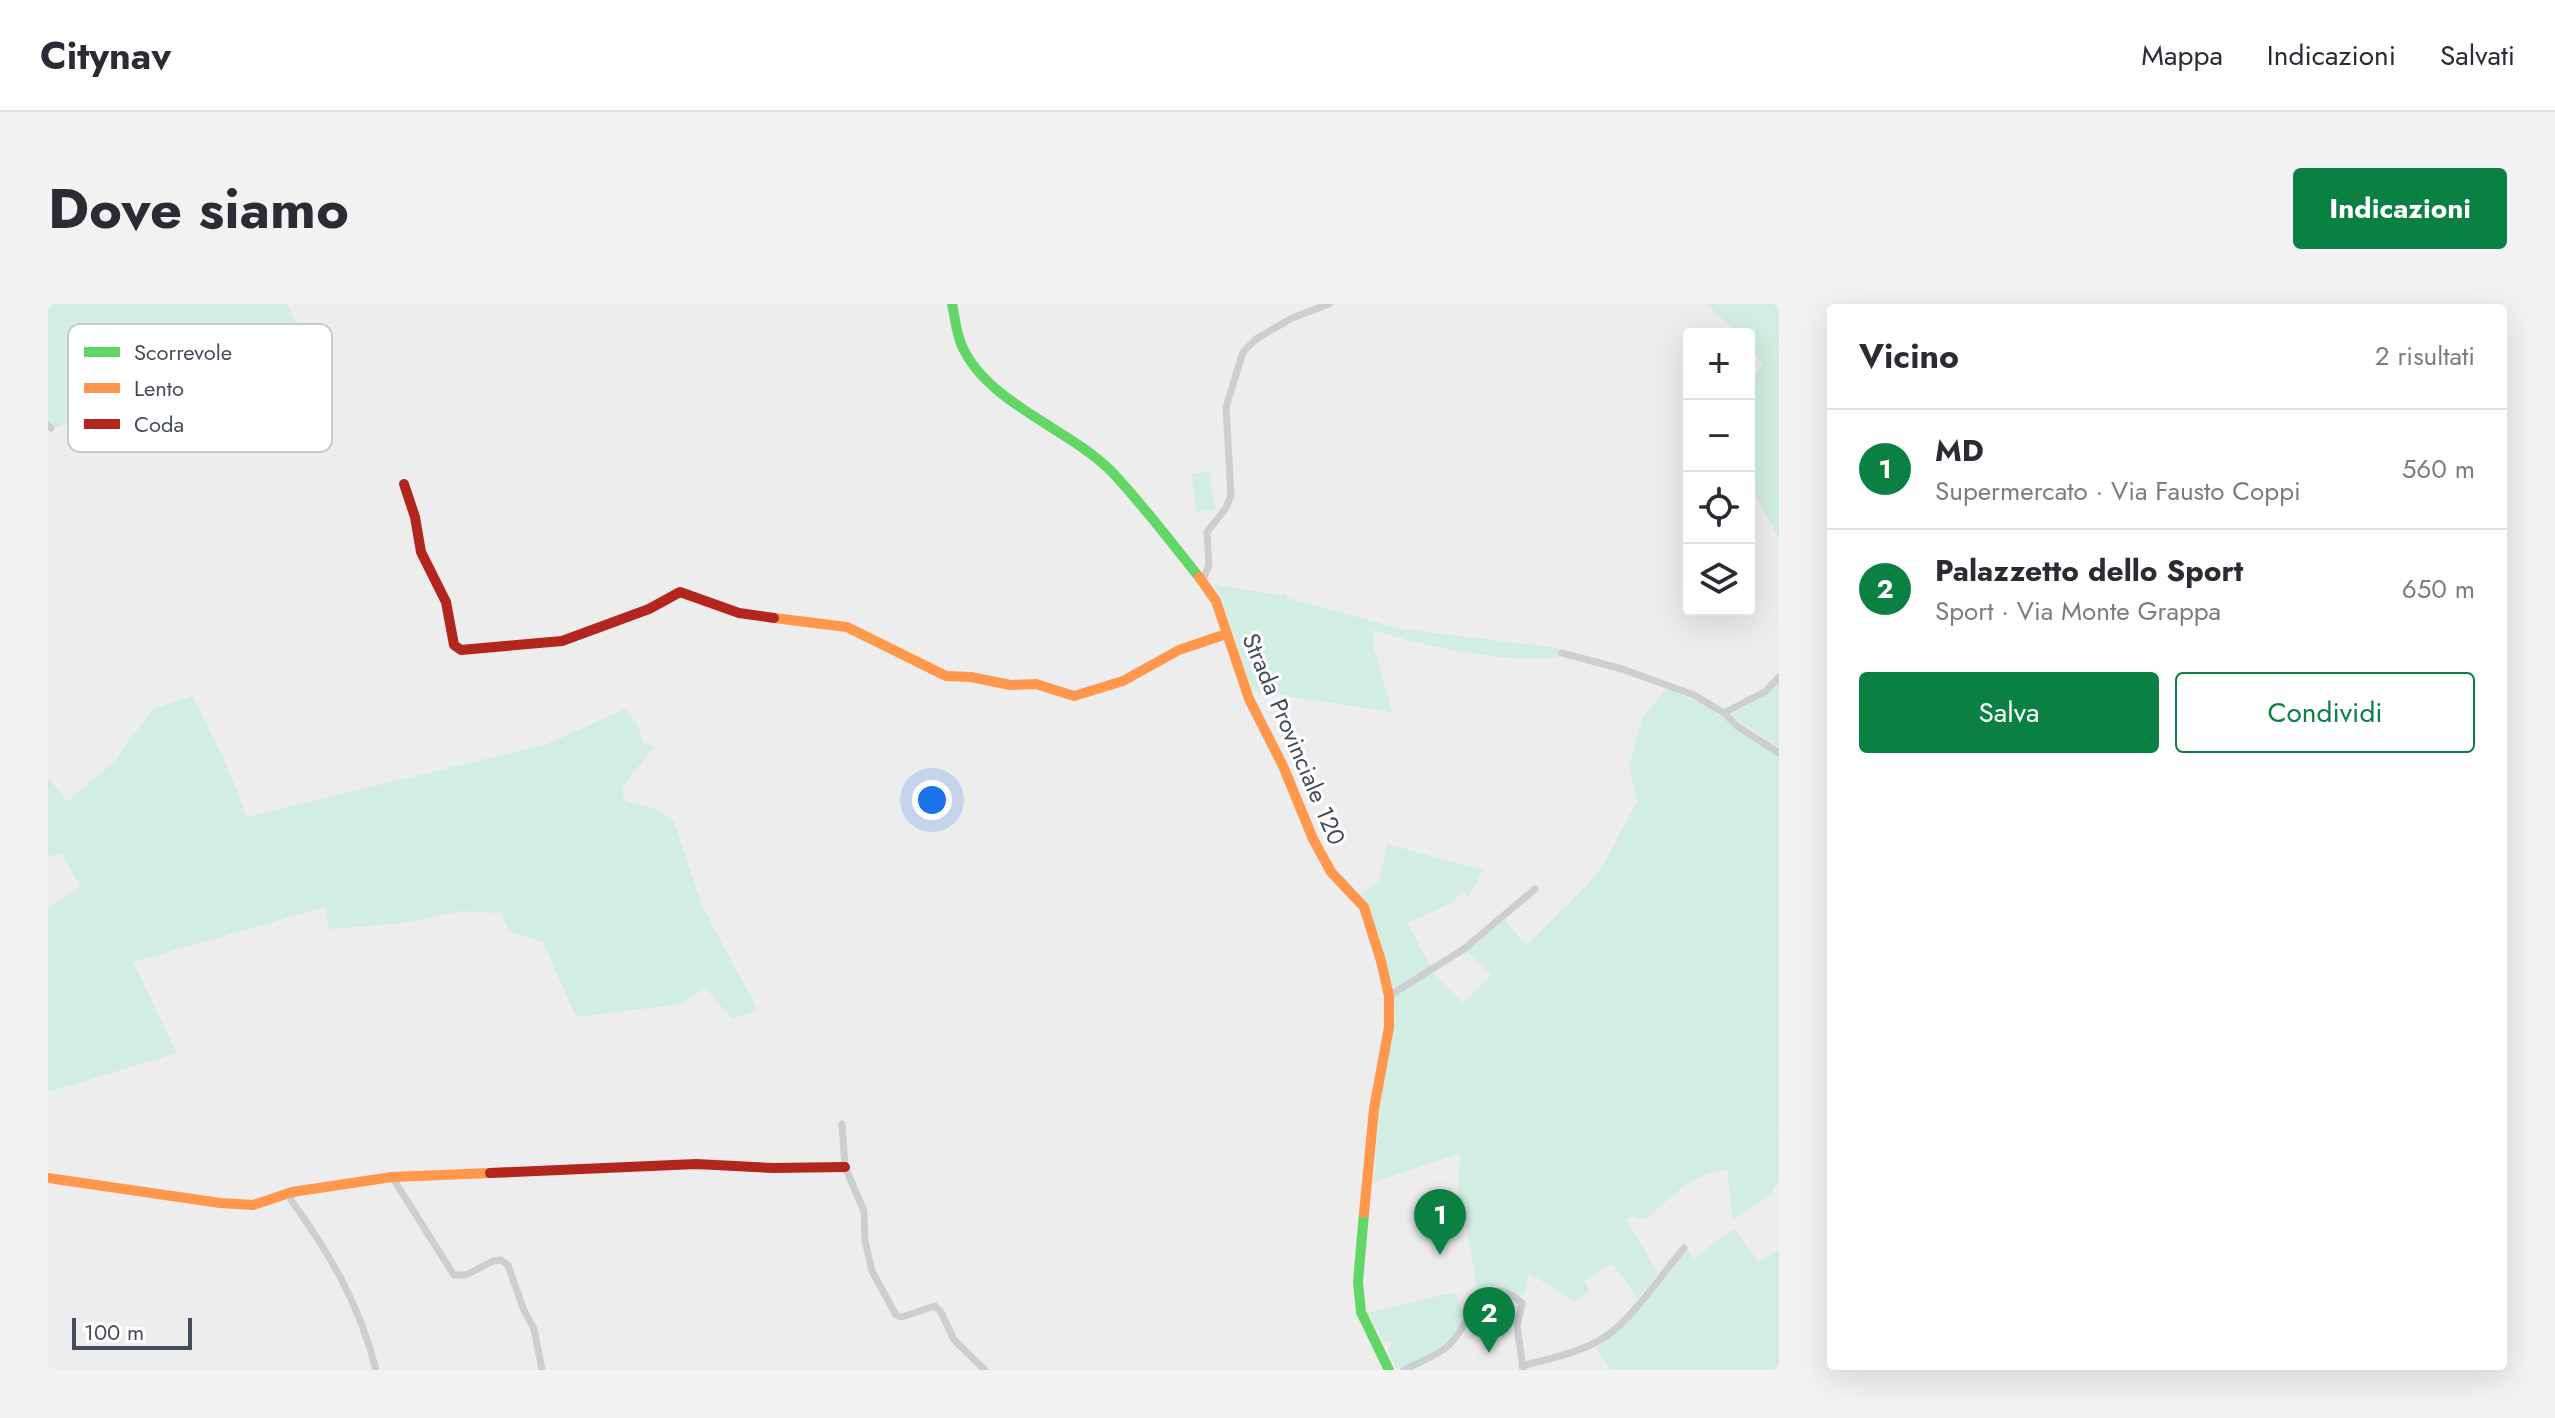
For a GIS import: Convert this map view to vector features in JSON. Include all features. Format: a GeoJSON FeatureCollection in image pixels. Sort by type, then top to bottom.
{"type":"FeatureCollection","features":[{"type":"Feature","properties":{"kind":"street","name":"Strada Provinciale 120"},"geometry":{"type":"LineString","coordinates":[[952,304],[961,344],[974,367],[993,386],[1078,444],[1111,471],[1203,580],[1216,601],[1249,699],[1283,766],[1319,851],[1331,872],[1359,899],[1369,918],[1389,996],[1389,1027],[1374,1109],[1358,1282],[1361,1312],[1389,1370]]}},
{"type":"Feature","properties":{"kind":"street"},"geometry":{"type":"LineString","coordinates":[[1203,580],[1209,570],[1207,532],[1226,508],[1231,495],[1226,407],[1243,352],[1256,339],[1292,318],[1329,304]]}},
{"type":"Feature","properties":{"kind":"street"},"geometry":{"type":"LineString","coordinates":[[404,484],[415,517],[421,552],[446,602],[454,645],[461,650],[540,641],[557,643],[649,609],[680,592],[739,613],[847,627],[946,676],[971,677],[1010,685],[1036,684],[1074,696],[1123,681],[1179,650],[1226,634]]}},
{"type":"Feature","properties":{"kind":"street"},"geometry":{"type":"LineString","coordinates":[[1562,653],[1622,669],[1694,695],[1779,753]]}},
{"type":"Feature","properties":{"kind":"street"},"geometry":{"type":"LineString","coordinates":[[1724,713],[1766,691],[1779,677]]}},
{"type":"Feature","properties":{"kind":"street"},"geometry":{"type":"LineString","coordinates":[[1389,996],[1464,949],[1535,889]]}},
{"type":"Feature","properties":{"kind":"street"},"geometry":{"type":"LineString","coordinates":[[842,1124],[845,1167],[864,1211],[865,1241],[872,1271],[896,1315],[902,1317],[935,1306],[954,1340],[985,1370]]}},
{"type":"Feature","properties":{"kind":"street"},"geometry":{"type":"LineString","coordinates":[[48,1178],[253,1205],[292,1192],[392,1177],[696,1164],[773,1168],[845,1167]]}},
{"type":"Feature","properties":{"kind":"street"},"geometry":{"type":"LineString","coordinates":[[392,1177],[454,1275],[466,1275],[493,1261],[501,1260],[508,1265],[534,1329],[542,1370]]}},
{"type":"Feature","properties":{"kind":"street"},"geometry":{"type":"LineString","coordinates":[[292,1192],[291,1200],[323,1245],[367,1332],[376,1370]]}},
{"type":"Feature","properties":{"kind":"street"},"geometry":{"type":"LineString","coordinates":[[1404,1370],[1450,1344],[1480,1300],[1487,1294],[1502,1290],[1522,1303],[1517,1325],[1522,1368],[1578,1351],[1606,1337],[1624,1321],[1684,1248]]}},
{"type":"Feature","properties":{"kind":"green space"},"geometry":{"type":"Polygon","coordinates":[[[48,304],[287,304],[297,324],[68,324],[68,421],[59,428],[48,423],[48,304]]]}},
{"type":"Feature","properties":{"kind":"green space"},"geometry":{"type":"Polygon","coordinates":[[[1706,304],[1779,304],[1779,538],[1755,495],[1755,374],[1763,364],[1755,354],[1755,328],[1733,328],[1706,304]]]}},
{"type":"Feature","properties":{"kind":"green space"},"geometry":{"type":"Polygon","coordinates":[[[1209,471],[1215,510],[1197,512],[1191,474],[1209,471]]]}},
{"type":"Feature","properties":{"kind":"green space"},"geometry":{"type":"Polygon","coordinates":[[[1213,584],[1287,594],[1287,598],[1402,629],[1560,648],[1558,657],[1491,656],[1414,642],[1372,630],[1392,712],[1252,691],[1221,597],[1213,584]]]}},
{"type":"Feature","properties":{"kind":"green space"},"geometry":{"type":"Polygon","coordinates":[[[1779,680],[1779,748],[1731,715],[1768,693],[1779,680]]]}},
{"type":"Feature","properties":{"kind":"green space"},"geometry":{"type":"Polygon","coordinates":[[[1666,688],[1702,703],[1779,758],[1779,1182],[1772,1190],[1773,1197],[1768,1197],[1733,1219],[1727,1170],[1715,1172],[1692,1181],[1644,1220],[1632,1216],[1626,1220],[1658,1273],[1638,1298],[1612,1264],[1584,1281],[1590,1291],[1574,1301],[1529,1273],[1524,1296],[1499,1286],[1477,1287],[1463,1204],[1458,1198],[1460,1153],[1374,1182],[1379,1104],[1395,1019],[1393,997],[1431,972],[1463,1003],[1491,975],[1467,951],[1505,920],[1526,945],[1601,869],[1637,801],[1629,766],[1642,719],[1666,688]]]}},
{"type":"Feature","properties":{"kind":"green space"},"geometry":{"type":"Polygon","coordinates":[[[193,696],[226,764],[247,817],[547,744],[625,709],[637,723],[643,742],[655,746],[622,787],[624,800],[655,809],[673,820],[703,908],[758,1010],[732,1019],[705,987],[681,1004],[576,1017],[543,942],[509,931],[501,913],[461,911],[406,923],[329,929],[325,907],[133,962],[177,1053],[48,1092],[48,907],[81,886],[61,854],[48,856],[48,777],[67,802],[113,763],[153,709],[193,696]]]}},
{"type":"Feature","properties":{"kind":"green space"},"geometry":{"type":"Polygon","coordinates":[[[1387,844],[1483,870],[1468,897],[1462,891],[1451,903],[1408,923],[1430,966],[1392,991],[1378,933],[1362,893],[1379,883],[1387,844]]]}},
{"type":"Feature","properties":{"kind":"green space"},"geometry":{"type":"Polygon","coordinates":[[[1734,1228],[1759,1262],[1779,1249],[1779,1370],[1610,1370],[1596,1348],[1634,1315],[1687,1250],[1694,1259],[1734,1228]]]}},
{"type":"Feature","properties":{"kind":"green space"},"geometry":{"type":"Polygon","coordinates":[[[1455,1292],[1464,1317],[1459,1327],[1445,1343],[1396,1368],[1388,1349],[1390,1342],[1385,1343],[1368,1313],[1455,1292]]]}},
{"type":"Feature","properties":{"kind":"traffic: fast"},"geometry":{"type":"LineString","coordinates":[[952,304],[962,346],[990,384],[1094,456],[1112,472],[1199,577]]}},
{"type":"Feature","properties":{"kind":"traffic: fast"},"geometry":{"type":"LineString","coordinates":[[1364,1213],[1358,1282],[1361,1312],[1389,1370]]}},
{"type":"Feature","properties":{"kind":"traffic: slow"},"geometry":{"type":"LineString","coordinates":[[1199,577],[1216,601],[1249,699],[1283,766],[1313,839],[1331,872],[1364,907],[1381,961],[1389,996],[1389,1027],[1374,1109],[1364,1213]]}},
{"type":"Feature","properties":{"kind":"traffic: slow"},"geometry":{"type":"LineString","coordinates":[[774,618],[847,627],[946,676],[971,677],[1010,685],[1036,684],[1074,696],[1123,681],[1179,650],[1226,634]]}},
{"type":"Feature","properties":{"kind":"traffic: slow"},"geometry":{"type":"LineString","coordinates":[[48,1178],[253,1205],[292,1192],[392,1177],[490,1173]]}},
{"type":"Feature","properties":{"kind":"traffic: jam"},"geometry":{"type":"LineString","coordinates":[[404,484],[415,517],[421,552],[446,602],[454,645],[461,650],[562,641],[649,609],[680,592],[739,613],[774,618]]}},
{"type":"Feature","properties":{"kind":"traffic: jam"},"geometry":{"type":"LineString","coordinates":[[490,1173],[696,1164],[773,1168],[845,1167]]}},
{"type":"Feature","properties":{"kind":"place","name":"MD"},"geometry":{"type":"Point","coordinates":[1440,1255]}},
{"type":"Feature","properties":{"kind":"place","name":"Palazzetto dello Sport"},"geometry":{"type":"Point","coordinates":[1489,1353]}}]}
